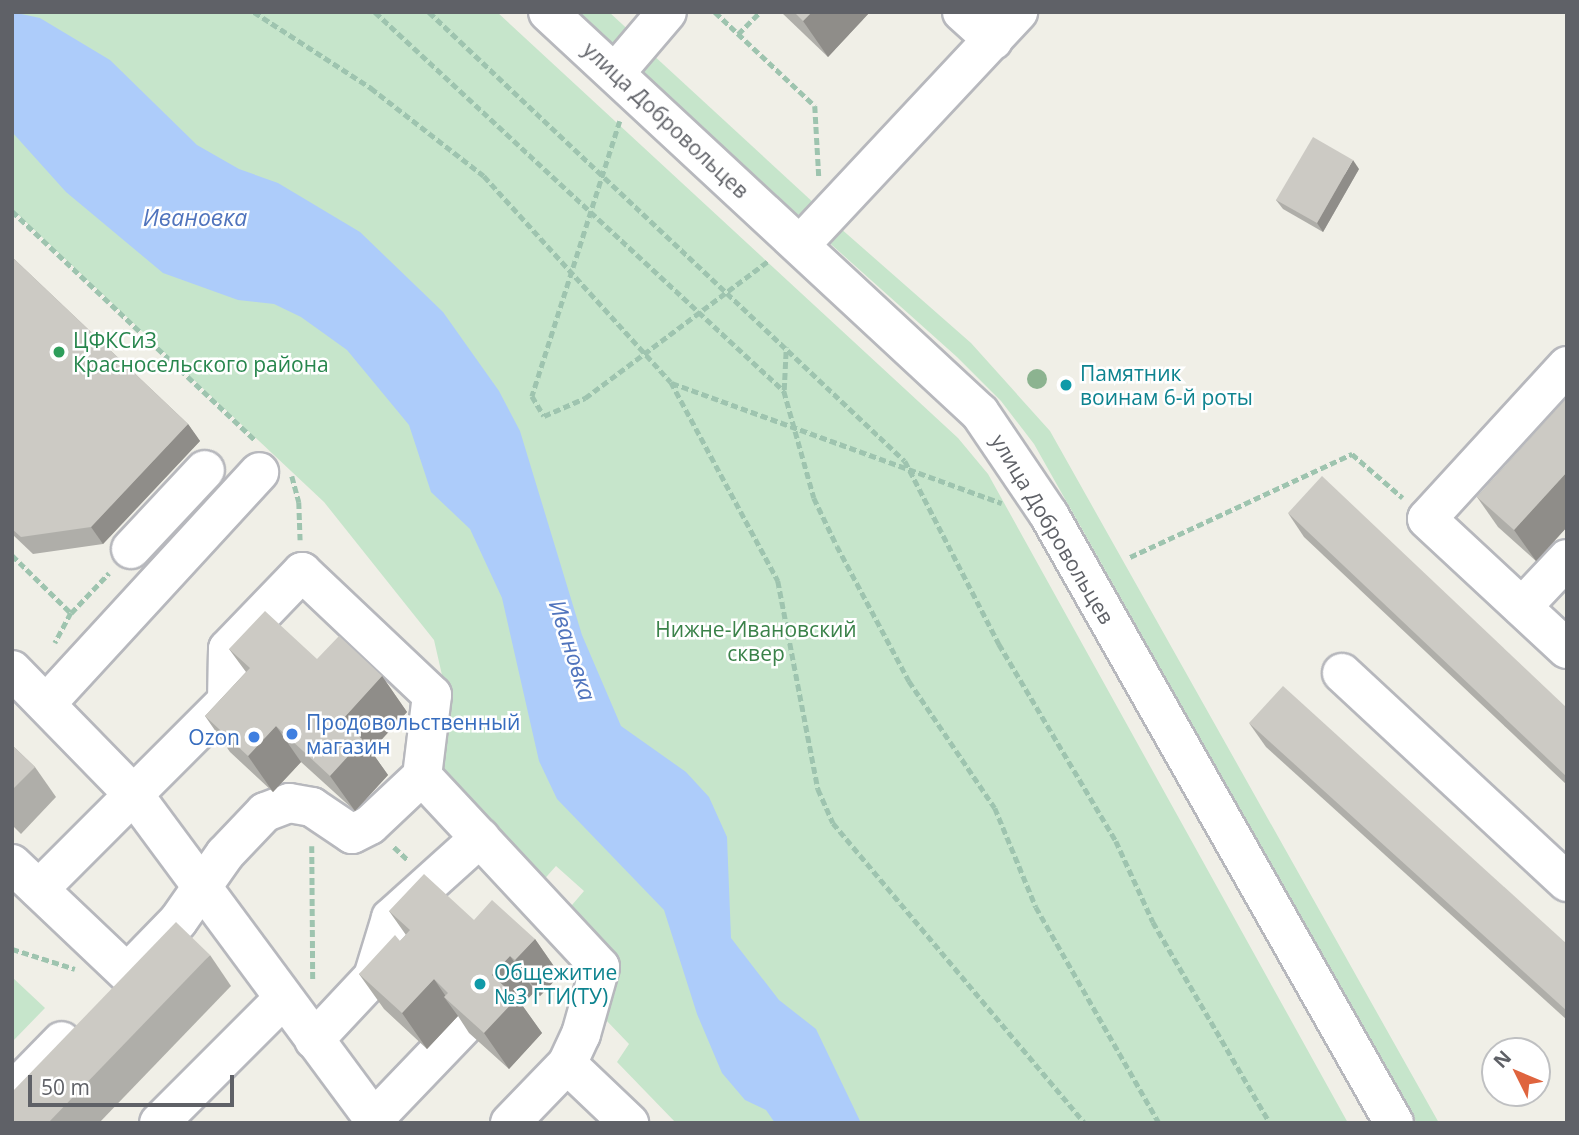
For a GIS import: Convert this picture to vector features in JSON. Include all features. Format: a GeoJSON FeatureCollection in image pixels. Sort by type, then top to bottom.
{"type":"FeatureCollection","features":[{"type":"Feature","properties":{"kind":"street","name":"улица Добровольцев"},"geometry":{"type":"LineString","coordinates":[[548,12],[615,73],[788,249],[972,404],[1014,458],[1394,1123]]}},
{"type":"Feature","properties":{"kind":"street"},"geometry":{"type":"LineString","coordinates":[[615,73],[667,12]]}},
{"type":"Feature","properties":{"kind":"street"},"geometry":{"type":"LineString","coordinates":[[962,12],[993,40]]}},
{"type":"Feature","properties":{"kind":"street"},"geometry":{"type":"LineString","coordinates":[[788,249],[1018,12]]}},
{"type":"Feature","properties":{"kind":"street"},"geometry":{"type":"LineString","coordinates":[[1567,366],[1427,519],[1567,649]]}},
{"type":"Feature","properties":{"kind":"street"},"geometry":{"type":"LineString","coordinates":[[46,704],[267,460]]}},
{"type":"Feature","properties":{"kind":"street"},"geometry":{"type":"LineString","coordinates":[[131,549],[205,470]]}},
{"type":"Feature","properties":{"kind":"street"},"geometry":{"type":"LineString","coordinates":[[1522,607],[1567,559]]}},
{"type":"Feature","properties":{"kind":"street"},"geometry":{"type":"LineString","coordinates":[[12,1092],[109,993],[178,921],[225,855],[265,812],[289,803],[312,807],[352,834],[370,825],[422,776],[432,695],[302,572],[228,649],[227,701],[134,795],[26,876],[109,993]]}},
{"type":"Feature","properties":{"kind":"street"},"geometry":{"type":"LineString","coordinates":[[12,670],[134,795],[201,889],[298,993],[314,1040],[376,1120],[467,1022]]}},
{"type":"Feature","properties":{"kind":"street"},"geometry":{"type":"LineString","coordinates":[[1342,673],[1567,881]]}},
{"type":"Feature","properties":{"kind":"street"},"geometry":{"type":"LineString","coordinates":[[422,776],[600,967],[567,1063],[510,1123]]}},
{"type":"Feature","properties":{"kind":"street"},"geometry":{"type":"LineString","coordinates":[[314,1040],[373,977],[391,918],[480,838]]}},
{"type":"Feature","properties":{"kind":"street"},"geometry":{"type":"LineString","coordinates":[[159,1123],[298,993]]}},
{"type":"Feature","properties":{"kind":"street"},"geometry":{"type":"LineString","coordinates":[[567,1063],[629,1123]]}},
{"type":"Feature","properties":{"kind":"path"},"geometry":{"type":"LineString","coordinates":[[254,12],[325,55],[484,176],[671,382],[778,581],[818,789],[832,823],[1085,1123]]}},
{"type":"Feature","properties":{"kind":"path"},"geometry":{"type":"LineString","coordinates":[[374,12],[784,391]]}},
{"type":"Feature","properties":{"kind":"path"},"geometry":{"type":"LineString","coordinates":[[429,12],[889,441],[909,471],[1040,717],[1116,841],[1153,922],[1270,1123]]}},
{"type":"Feature","properties":{"kind":"path"},"geometry":{"type":"LineString","coordinates":[[715,12],[815,106],[819,183]]}},
{"type":"Feature","properties":{"kind":"path"},"geometry":{"type":"LineString","coordinates":[[738,34],[760,12]]}},
{"type":"Feature","properties":{"kind":"path"},"geometry":{"type":"LineString","coordinates":[[622,113],[574,274],[531,396],[544,416],[585,398],[788,249]]}},
{"type":"Feature","properties":{"kind":"path"},"geometry":{"type":"LineString","coordinates":[[12,211],[267,460],[291,475],[299,502],[300,547]]}},
{"type":"Feature","properties":{"kind":"path"},"geometry":{"type":"LineString","coordinates":[[786,345],[784,391],[814,498],[883,635],[995,808],[1036,908],[1159,1123]]}},
{"type":"Feature","properties":{"kind":"path"},"geometry":{"type":"LineString","coordinates":[[671,382],[1004,504]]}},
{"type":"Feature","properties":{"kind":"path"},"geometry":{"type":"LineString","coordinates":[[1130,556],[1352,454],[1427,519]]}},
{"type":"Feature","properties":{"kind":"path"},"geometry":{"type":"LineString","coordinates":[[48,656],[71,613],[131,549]]}},
{"type":"Feature","properties":{"kind":"path"},"geometry":{"type":"LineString","coordinates":[[12,555],[71,613]]}},
{"type":"Feature","properties":{"kind":"path"},"geometry":{"type":"LineString","coordinates":[[298,993],[312,807]]}},
{"type":"Feature","properties":{"kind":"path"},"geometry":{"type":"LineString","coordinates":[[370,825],[432,882]]}},
{"type":"Feature","properties":{"kind":"path"},"geometry":{"type":"LineString","coordinates":[[12,949],[109,993]]}},
{"type":"Feature","properties":{"kind":"green space","name":"Нижне-Ивановский сквер"},"geometry":{"type":"Polygon","coordinates":[[[12,12],[497,12],[958,438],[988,474],[1348,1123],[676,1123],[617,1062],[629,1044],[605,1019],[566,912],[584,891],[556,866],[540,884],[441,771],[447,697],[434,640],[324,502],[12,209],[12,12]]]}},
{"type":"Feature","properties":{"kind":"green space"},"geometry":{"type":"Polygon","coordinates":[[[577,12],[609,12],[635,36],[616,47],[577,12]]]}},
{"type":"Feature","properties":{"kind":"green space"},"geometry":{"type":"Polygon","coordinates":[[[651,53],[816,205],[798,215],[642,71],[651,53]]]}},
{"type":"Feature","properties":{"kind":"green space"},"geometry":{"type":"Polygon","coordinates":[[[831,220],[971,343],[1050,431],[1439,1123],[1417,1123],[1034,444],[1001,401],[957,357],[824,238],[831,220]]]}},
{"type":"Feature","properties":{"kind":"green space"},"geometry":{"type":"Polygon","coordinates":[[[12,977],[45,1008],[12,1042],[12,977]]]}},
{"type":"Feature","properties":{"kind":"water","name":"Ивановка"},"geometry":{"type":"Polygon","coordinates":[[[12,12],[40,18],[110,60],[197,145],[239,169],[278,183],[360,232],[443,312],[499,391],[520,431],[582,635],[621,726],[686,772],[709,797],[727,837],[731,938],[779,1000],[816,1029],[861,1123],[775,1123],[766,1110],[745,1100],[722,1073],[697,1014],[664,910],[557,799],[539,761],[502,598],[470,529],[431,492],[409,425],[347,350],[301,317],[274,304],[238,300],[163,273],[66,192],[12,132],[12,12]]]}},
{"type":"Feature","properties":{"kind":"building"},"geometry":{"type":"Polygon","coordinates":[[[794,12],[812,12],[803,21],[794,12]]]}},
{"type":"Feature","properties":{"kind":"building"},"geometry":{"type":"Polygon","coordinates":[[[1313,137],[1353,160],[1317,223],[1276,200],[1313,137]]]}},
{"type":"Feature","properties":{"kind":"building","name":"ЦФКСиЗ Красносельского района"},"geometry":{"type":"Polygon","coordinates":[[[12,257],[188,424],[91,527],[21,537],[12,529],[12,257]]]}},
{"type":"Feature","properties":{"kind":"building"},"geometry":{"type":"Polygon","coordinates":[[[1567,398],[1567,472],[1514,530],[1477,497],[1567,398]]]}},
{"type":"Feature","properties":{"kind":"building"},"geometry":{"type":"Polygon","coordinates":[[[1322,476],[1567,708],[1567,777],[1288,513],[1322,476]]]}},
{"type":"Feature","properties":{"kind":"building"},"geometry":{"type":"Polygon","coordinates":[[[265,611],[317,659],[339,636],[382,676],[342,720],[363,740],[330,776],[276,726],[248,756],[205,716],[250,668],[229,649],[265,611]]]}},
{"type":"Feature","properties":{"kind":"building"},"geometry":{"type":"Polygon","coordinates":[[[1283,686],[1567,944],[1567,1011],[1249,723],[1283,686]]]}},
{"type":"Feature","properties":{"kind":"building"},"geometry":{"type":"Polygon","coordinates":[[[12,745],[35,767],[12,790],[12,745]]]}},
{"type":"Feature","properties":{"kind":"building"},"geometry":{"type":"Polygon","coordinates":[[[424,874],[474,920],[492,900],[535,939],[515,960],[510,956],[492,975],[517,998],[484,1033],[444,997],[448,993],[434,979],[402,1013],[359,974],[395,935],[400,941],[410,930],[389,911],[424,874]]]}},
{"type":"Feature","properties":{"kind":"building"},"geometry":{"type":"Polygon","coordinates":[[[176,922],[210,955],[48,1123],[12,1123],[12,1092],[176,922]]]}},
{"type":"Feature","properties":{"kind":"place","name":"ЦФКСиЗ Красносельского района"},"geometry":{"type":"Point","coordinates":[59,352]}},
{"type":"Feature","properties":{"kind":"place","name":"Памятник воинам 6-й роты"},"geometry":{"type":"Point","coordinates":[1066,385]}},
{"type":"Feature","properties":{"kind":"place","name":"Продовольственный магазин"},"geometry":{"type":"Point","coordinates":[292,734]}},
{"type":"Feature","properties":{"kind":"place","name":"Ozon"},"geometry":{"type":"Point","coordinates":[254,737]}},
{"type":"Feature","properties":{"kind":"place","name":"Общежитие №3 ГТИ(ТУ)"},"geometry":{"type":"Point","coordinates":[480,984]}}]}
